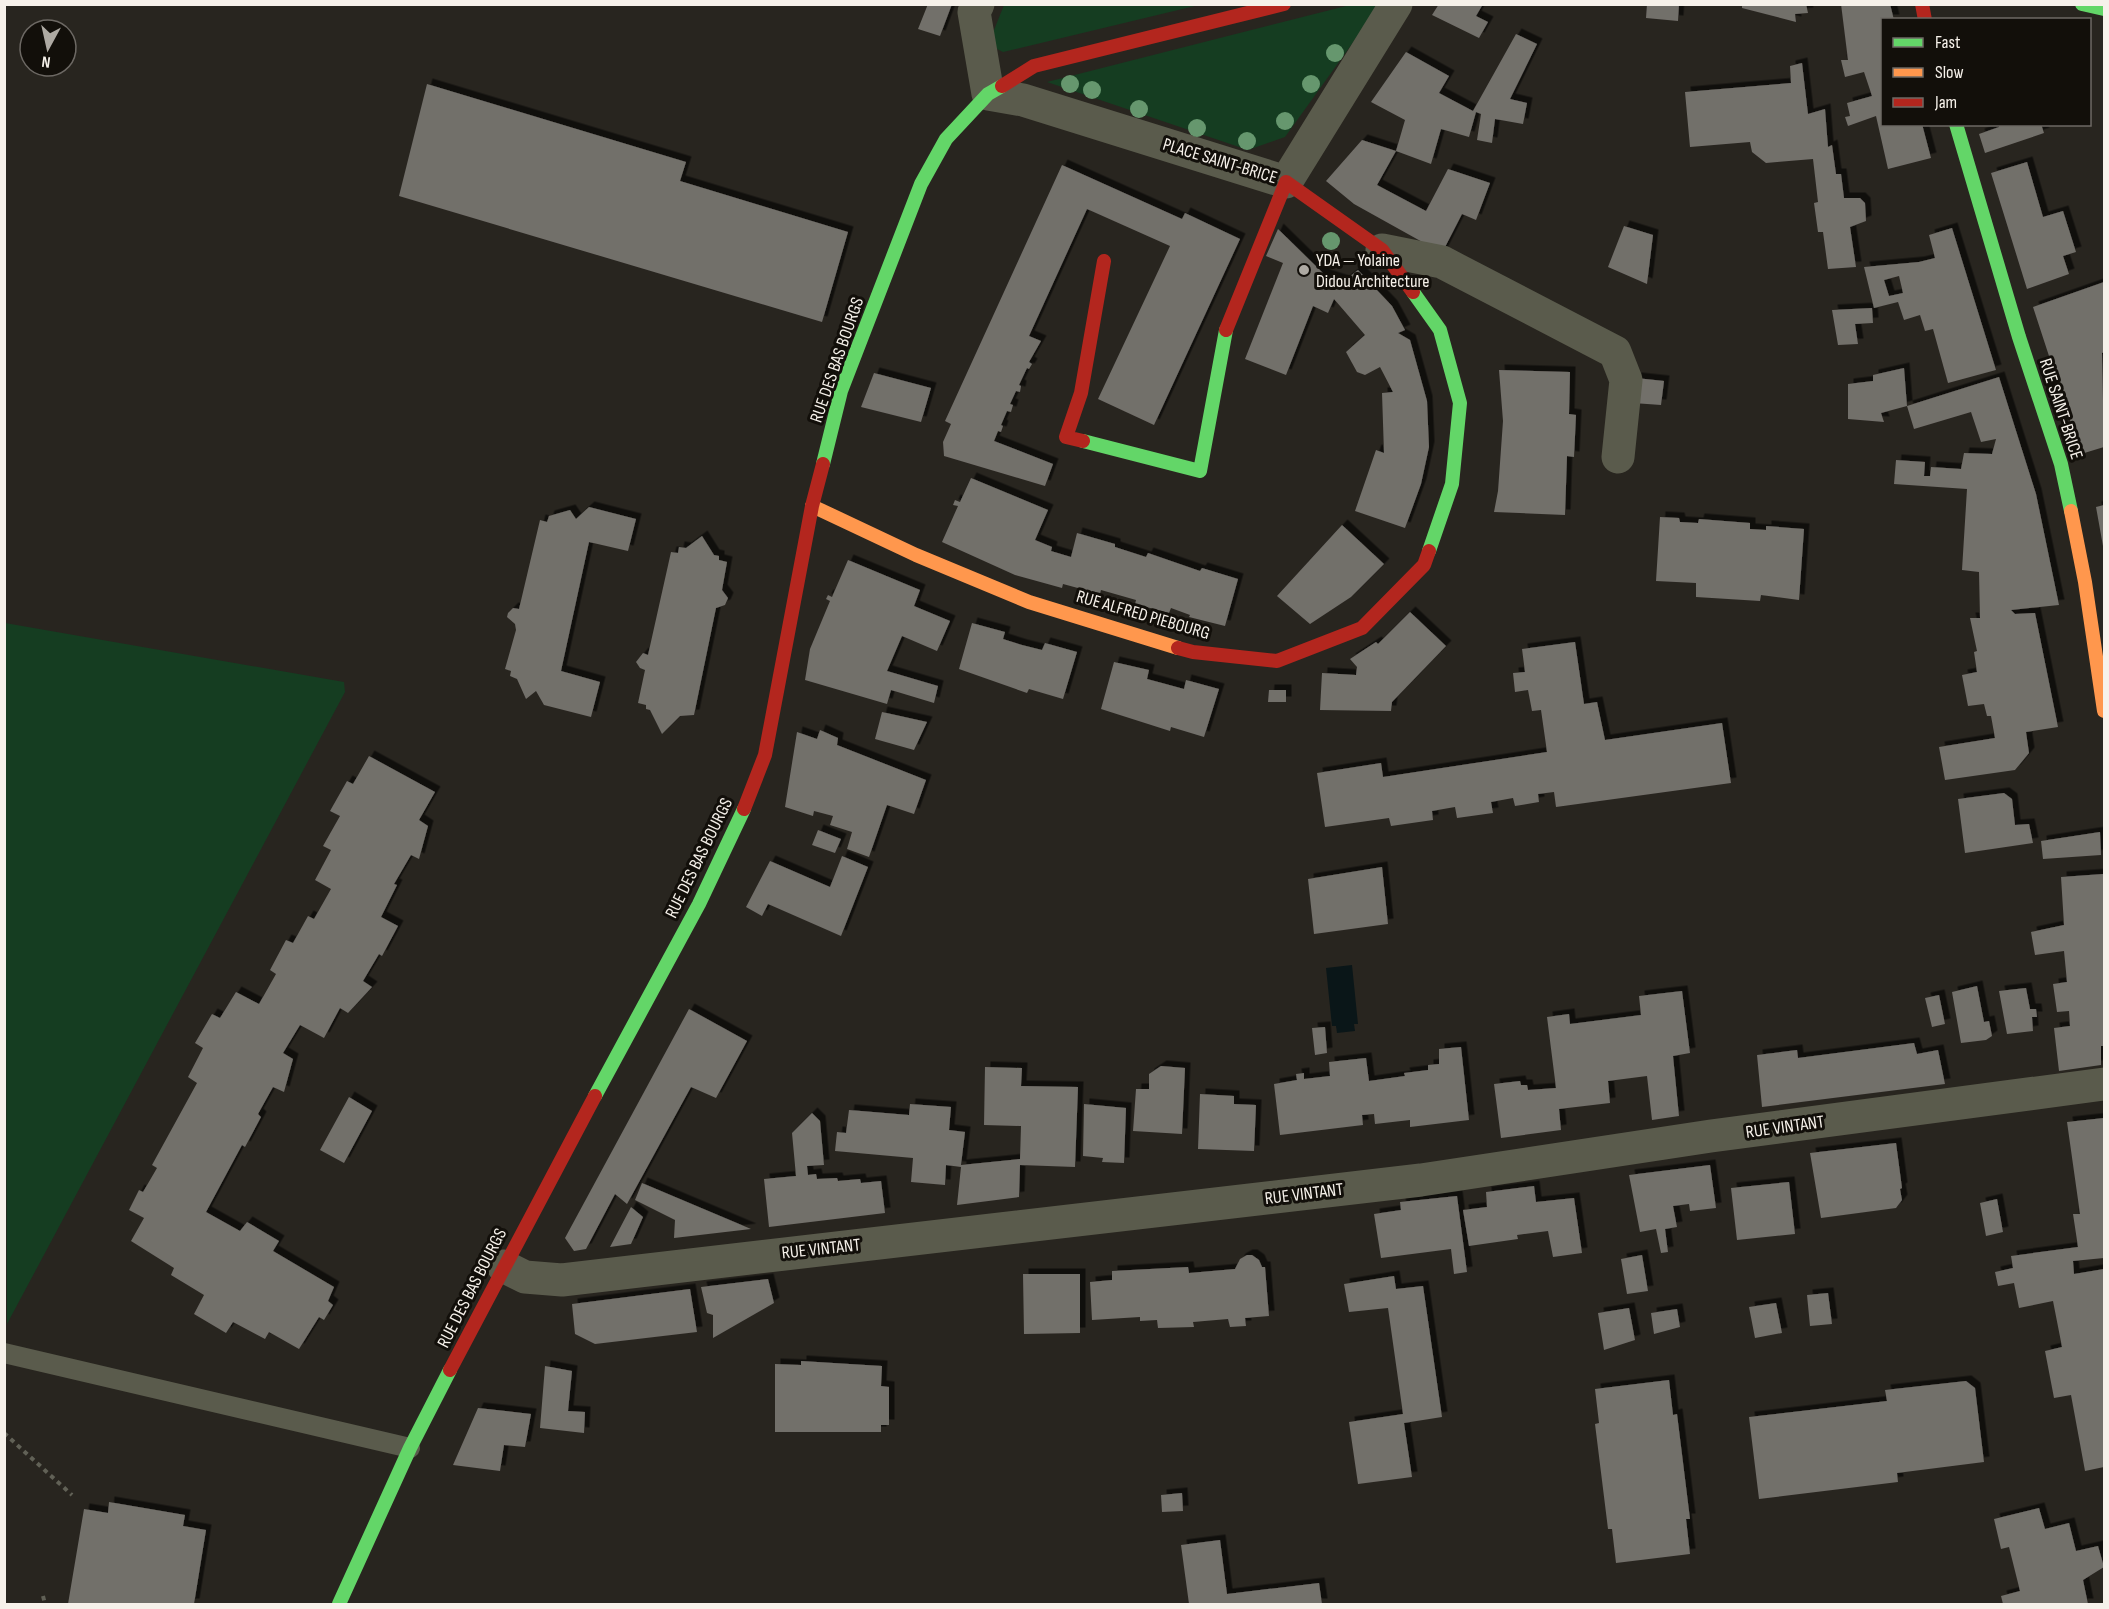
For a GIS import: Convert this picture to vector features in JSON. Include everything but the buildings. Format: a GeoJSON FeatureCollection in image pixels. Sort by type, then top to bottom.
{"type":"FeatureCollection","features":[{"type":"Feature","properties":{"kind":"street"},"geometry":{"type":"LineString","coordinates":[[978,4],[974,12],[988,94]]}},
{"type":"Feature","properties":{"kind":"street","name":"RUE DES BAS BOURGS"},"geometry":{"type":"LineString","coordinates":[[339,1605],[410,1448],[503,1266],[699,904],[738,826],[765,755],[812,506],[841,391],[921,184],[946,140],[988,94],[1034,66],[1284,4]]}},
{"type":"Feature","properties":{"kind":"street","name":"PLACE SAINT-BRICE"},"geometry":{"type":"LineString","coordinates":[[988,94],[1023,100],[1286,182],[1396,4]]}},
{"type":"Feature","properties":{"kind":"street"},"geometry":{"type":"LineString","coordinates":[[2082,4],[2104,9]]}},
{"type":"Feature","properties":{"kind":"street","name":"RUE SAINT-BRICE"},"geometry":{"type":"LineString","coordinates":[[1957,126],[2019,337],[2061,464],[2085,582],[2104,711]]}},
{"type":"Feature","properties":{"kind":"street"},"geometry":{"type":"LineString","coordinates":[[1104,261],[1081,393],[1066,437],[1200,471],[1226,328],[1286,182]]}},
{"type":"Feature","properties":{"kind":"street","name":"RUE ALFRED PIEBOURG"},"geometry":{"type":"LineString","coordinates":[[812,506],[916,555],[1029,602],[1193,652],[1277,661],[1362,628],[1424,565],[1452,484],[1460,403],[1440,330],[1382,249],[1286,182]]}},
{"type":"Feature","properties":{"kind":"street"},"geometry":{"type":"LineString","coordinates":[[1382,249],[1442,262],[1616,352],[1626,380],[1618,458]]}},
{"type":"Feature","properties":{"kind":"street","name":"RUE VINTANT"},"geometry":{"type":"LineString","coordinates":[[503,1266],[525,1277],[562,1280],[794,1251],[951,1236],[1420,1180],[1722,1135],[2104,1084]]}},
{"type":"Feature","properties":{"kind":"lane"},"geometry":{"type":"LineString","coordinates":[[4,1353],[410,1448]]}},
{"type":"Feature","properties":{"kind":"path"},"geometry":{"type":"LineString","coordinates":[[4,1433],[72,1495]]}},
{"type":"Feature","properties":{"kind":"path"},"geometry":{"type":"LineString","coordinates":[[43,1596],[45,1605]]}},
{"type":"Feature","properties":{"kind":"green space"},"geometry":{"type":"Polygon","coordinates":[[[1004,5],[1199,5],[1003,52],[993,47],[992,35],[1004,5]]]}},
{"type":"Feature","properties":{"kind":"green space"},"geometry":{"type":"Polygon","coordinates":[[[1350,5],[1375,5],[1377,9],[1285,137],[1248,150],[1047,82],[1350,5]]]}},
{"type":"Feature","properties":{"kind":"green space"},"geometry":{"type":"Polygon","coordinates":[[[5,623],[344,682],[345,692],[7,1324],[5,623]]]}},
{"type":"Feature","properties":{"kind":"shaded area"},"geometry":{"type":"Polygon","coordinates":[[[1352,965],[1358,1024],[1354,1024],[1355,1031],[1337,1033],[1336,1026],[1332,1026],[1326,968],[1352,965]]]}},
{"type":"Feature","properties":{"kind":"traffic: fast"},"geometry":{"type":"LineString","coordinates":[[2082,4],[2104,9]]}},
{"type":"Feature","properties":{"kind":"traffic: fast"},"geometry":{"type":"LineString","coordinates":[[823,464],[841,391],[921,184],[946,139],[988,94],[1002,86]]}},
{"type":"Feature","properties":{"kind":"traffic: fast"},"geometry":{"type":"LineString","coordinates":[[1957,126],[2019,337],[2061,464],[2071,511]]}},
{"type":"Feature","properties":{"kind":"traffic: fast"},"geometry":{"type":"LineString","coordinates":[[1413,292],[1440,330],[1460,403],[1452,484],[1429,551]]}},
{"type":"Feature","properties":{"kind":"traffic: fast"},"geometry":{"type":"LineString","coordinates":[[1083,441],[1200,471],[1226,330]]}},
{"type":"Feature","properties":{"kind":"traffic: fast"},"geometry":{"type":"LineString","coordinates":[[595,1096],[699,904],[744,809]]}},
{"type":"Feature","properties":{"kind":"traffic: fast"},"geometry":{"type":"LineString","coordinates":[[339,1604],[410,1448],[450,1370]]}},
{"type":"Feature","properties":{"kind":"traffic: slow"},"geometry":{"type":"LineString","coordinates":[[812,506],[916,555],[1029,602],[1178,648]]}},
{"type":"Feature","properties":{"kind":"traffic: slow"},"geometry":{"type":"LineString","coordinates":[[2071,511],[2085,582],[2104,711]]}},
{"type":"Feature","properties":{"kind":"traffic: jam"},"geometry":{"type":"LineString","coordinates":[[1002,86],[1034,66],[1284,4]]}},
{"type":"Feature","properties":{"kind":"traffic: jam"},"geometry":{"type":"LineString","coordinates":[[1922,4],[1925,18]]}},
{"type":"Feature","properties":{"kind":"traffic: jam"},"geometry":{"type":"LineString","coordinates":[[1226,330],[1286,182],[1382,250],[1413,292]]}},
{"type":"Feature","properties":{"kind":"traffic: jam"},"geometry":{"type":"LineString","coordinates":[[1083,441],[1066,437],[1081,393],[1104,261]]}},
{"type":"Feature","properties":{"kind":"traffic: jam"},"geometry":{"type":"LineString","coordinates":[[744,809],[765,755],[812,506],[823,464]]}},
{"type":"Feature","properties":{"kind":"traffic: jam"},"geometry":{"type":"LineString","coordinates":[[1178,648],[1193,652],[1277,661],[1362,628],[1424,565],[1429,551]]}},
{"type":"Feature","properties":{"kind":"traffic: jam"},"geometry":{"type":"LineString","coordinates":[[450,1370],[595,1096]]}},
{"type":"Feature","properties":{"kind":"place","name":"YDA — Yolaine Didou Architecture"},"geometry":{"type":"Point","coordinates":[1304,270]}}]}
